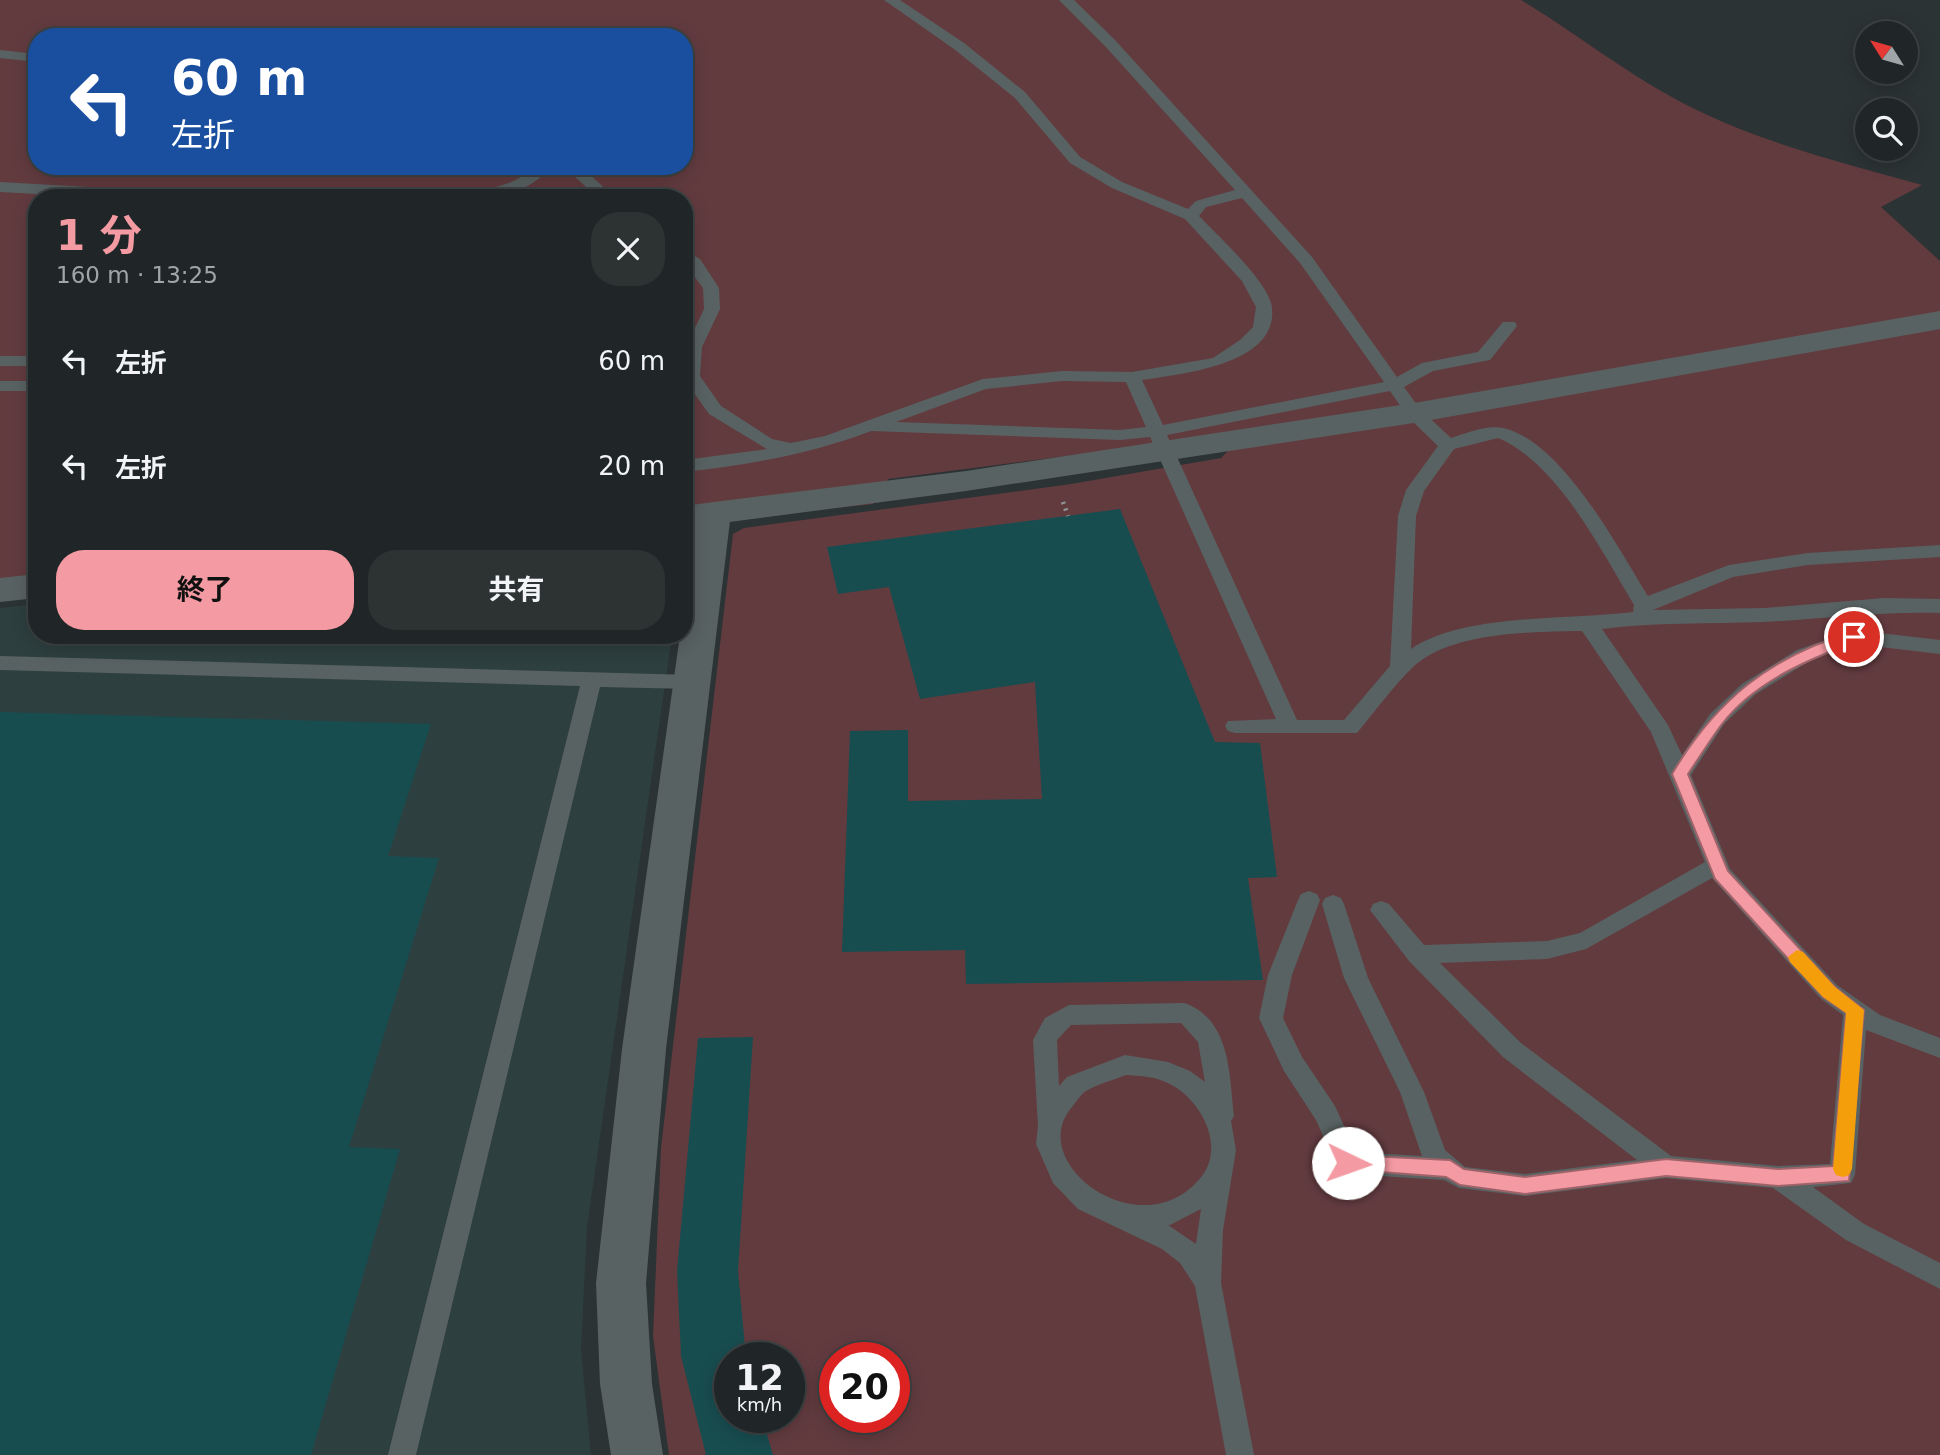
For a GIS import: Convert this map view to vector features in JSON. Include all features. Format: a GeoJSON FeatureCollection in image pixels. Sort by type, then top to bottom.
{"type":"FeatureCollection","features":[{"type":"Feature","properties":{"kind":"street"},"geometry":{"type":"LineString","coordinates":[[637,1455],[626,1384],[621,1283],[644,1049],[693,682],[699,515],[967,481],[1414,413],[1940,320]]}},
{"type":"Feature","properties":{"kind":"street"},"geometry":{"type":"LineString","coordinates":[[0,590],[28,587]]}},
{"type":"Feature","properties":{"kind":"lane"},"geometry":{"type":"LineString","coordinates":[[693,465],[751,459],[829,441],[983,384],[1062,376],[1132,377],[1218,362],[1246,344],[1261,328],[1264,307],[1249,279],[1190,216],[1117,185],[1075,160],[1020,95],[959,46],[891,0]]}},
{"type":"Feature","properties":{"kind":"lane"},"geometry":{"type":"LineString","coordinates":[[1066,0],[1110,43],[1306,260],[1414,413],[1448,445]]}},
{"type":"Feature","properties":{"kind":"lane"},"geometry":{"type":"LineString","coordinates":[[0,54],[28,57]]}},
{"type":"Feature","properties":{"kind":"lane"},"geometry":{"type":"LineString","coordinates":[[510,189],[525,184],[535,175]]}},
{"type":"Feature","properties":{"kind":"lane"},"geometry":{"type":"LineString","coordinates":[[582,175],[597,189]]}},
{"type":"Feature","properties":{"kind":"lane"},"geometry":{"type":"LineString","coordinates":[[0,187],[35,189]]}},
{"type":"Feature","properties":{"kind":"lane"},"geometry":{"type":"LineString","coordinates":[[1190,216],[1201,204],[1246,192]]}},
{"type":"Feature","properties":{"kind":"lane"},"geometry":{"type":"LineString","coordinates":[[693,261],[711,288],[712,309],[694,347],[693,357]]}},
{"type":"Feature","properties":{"kind":"lane"},"geometry":{"type":"LineString","coordinates":[[866,426],[1120,435],[1187,428],[1395,385],[1428,367],[1484,356],[1509,326]]}},
{"type":"Feature","properties":{"kind":"lane"},"geometry":{"type":"LineString","coordinates":[[0,361],[28,361]]}},
{"type":"Feature","properties":{"kind":"lane"},"geometry":{"type":"LineString","coordinates":[[1132,377],[1290,727]]}},
{"type":"Feature","properties":{"kind":"lane"},"geometry":{"type":"LineString","coordinates":[[693,379],[715,410],[767,444],[791,448]]}},
{"type":"Feature","properties":{"kind":"lane"},"geometry":{"type":"LineString","coordinates":[[0,386],[28,386]]}},
{"type":"Feature","properties":{"kind":"lane"},"geometry":{"type":"LineString","coordinates":[[1400,670],[1407,516],[1415,490],[1448,445],[1478,435],[1501,433],[1518,439],[1569,488],[1643,611]]}},
{"type":"Feature","properties":{"kind":"lane"},"geometry":{"type":"LineString","coordinates":[[1235,726],[1350,728],[1408,661],[1452,638],[1547,625],[1588,624],[1643,611],[1730,571],[1808,559],[1940,551]]}},
{"type":"Feature","properties":{"kind":"lane"},"geometry":{"type":"LineString","coordinates":[[1643,611],[1765,615],[1884,605],[1940,606]]}},
{"type":"Feature","properties":{"kind":"lane"},"geometry":{"type":"LineString","coordinates":[[1588,624],[1661,730],[1721,874],[1829,992],[1871,1022],[1940,1048]]}},
{"type":"Feature","properties":{"kind":"lane"},"geometry":{"type":"LineString","coordinates":[[1680,774],[1717,719],[1749,689],[1804,655],[1854,637],[1940,648]]}},
{"type":"Feature","properties":{"kind":"lane"},"geometry":{"type":"LineString","coordinates":[[0,663],[693,682]]}},
{"type":"Feature","properties":{"kind":"lane"},"geometry":{"type":"LineString","coordinates":[[402,1455],[592,679]]}},
{"type":"Feature","properties":{"kind":"lane"},"geometry":{"type":"LineString","coordinates":[[1417,954],[1546,950],[1586,940],[1717,865]]}},
{"type":"Feature","properties":{"kind":"lane"},"geometry":{"type":"LineString","coordinates":[[1450,1169],[1348,1163],[1326,1114],[1293,1064],[1271,1018],[1280,975],[1321,902],[1412,1092],[1435,1157],[1450,1169],[1460,1177],[1525,1185],[1666,1167],[1778,1177],[1842,1175],[1855,1010]]}},
{"type":"Feature","properties":{"kind":"lane"},"geometry":{"type":"LineString","coordinates":[[1381,910],[1417,954],[1511,1050],[1666,1167]]}},
{"type":"Feature","properties":{"kind":"lane"},"geometry":{"type":"LineString","coordinates":[[1208,1283],[1195,1258],[1177,1242],[1103,1210],[1078,1196],[1058,1175],[1048,1151],[1045,1041],[1049,1030],[1058,1019],[1069,1015],[1184,1013],[1203,1024],[1209,1034],[1223,1153],[1209,1230],[1208,1283],[1240,1455]]}},
{"type":"Feature","properties":{"kind":"lane"},"geometry":{"type":"LineString","coordinates":[[1048,1126],[1056,1104],[1073,1084],[1097,1071],[1115,1067],[1153,1067],[1180,1077],[1202,1094],[1218,1115],[1223,1153],[1209,1188],[1188,1205],[1162,1215],[1132,1217],[1103,1210]]}},
{"type":"Feature","properties":{"kind":"lane"},"geometry":{"type":"LineString","coordinates":[[1778,1177],[1855,1232],[1940,1278]]}},
{"type":"Feature","properties":{"kind":"path"},"geometry":{"type":"LineString","coordinates":[[1062,497],[1068,516]]}},
{"type":"Feature","properties":{"kind":"shaded area"},"geometry":{"type":"Polygon","coordinates":[[[0,0],[1521,0],[1633,74],[1679,101],[1729,125],[1784,145],[1922,185],[1881,207],[1940,261],[1940,1455],[669,1455],[653,1336],[661,1148],[733,534],[744,528],[1071,484],[1221,458],[1245,433],[888,479],[873,504],[693,523],[693,189],[28,189],[28,576],[0,579],[0,0]]]}},
{"type":"Feature","properties":{"kind":"shaded area"},"geometry":{"type":"Polygon","coordinates":[[[28,605],[28,644],[671,644],[587,1227],[581,1350],[591,1455],[0,1455],[0,608],[28,605]]]}},
{"type":"Feature","properties":{"kind":"building"},"geometry":{"type":"Polygon","coordinates":[[[1120,509],[1215,742],[1260,743],[1277,877],[1248,878],[1263,980],[966,984],[965,950],[842,952],[850,731],[908,730],[908,801],[1042,799],[1035,682],[920,699],[889,587],[838,594],[827,547],[1120,509]]]}},
{"type":"Feature","properties":{"kind":"building"},"geometry":{"type":"Polygon","coordinates":[[[0,712],[431,724],[388,856],[439,858],[349,1147],[400,1149],[311,1455],[0,1455],[0,712]]]}},
{"type":"Feature","properties":{"kind":"building"},"geometry":{"type":"Polygon","coordinates":[[[753,1037],[738,1271],[745,1342],[714,1342],[714,1433],[766,1433],[773,1455],[706,1455],[681,1356],[677,1271],[698,1038],[753,1037]]]}},
{"type":"Feature","properties":{"kind":"slow traffic"},"geometry":{"type":"LineString","coordinates":[[1797,957],[1829,992],[1855,1010],[1843,1169]]}},
{"type":"Feature","properties":{"kind":"route"},"geometry":{"type":"LineString","coordinates":[[1348,1163],[1450,1169],[1460,1177],[1525,1185],[1666,1167],[1778,1177],[1842,1175],[1855,1010],[1829,992],[1721,874],[1680,774],[1717,719],[1749,689],[1804,655],[1854,637]]}}]}
